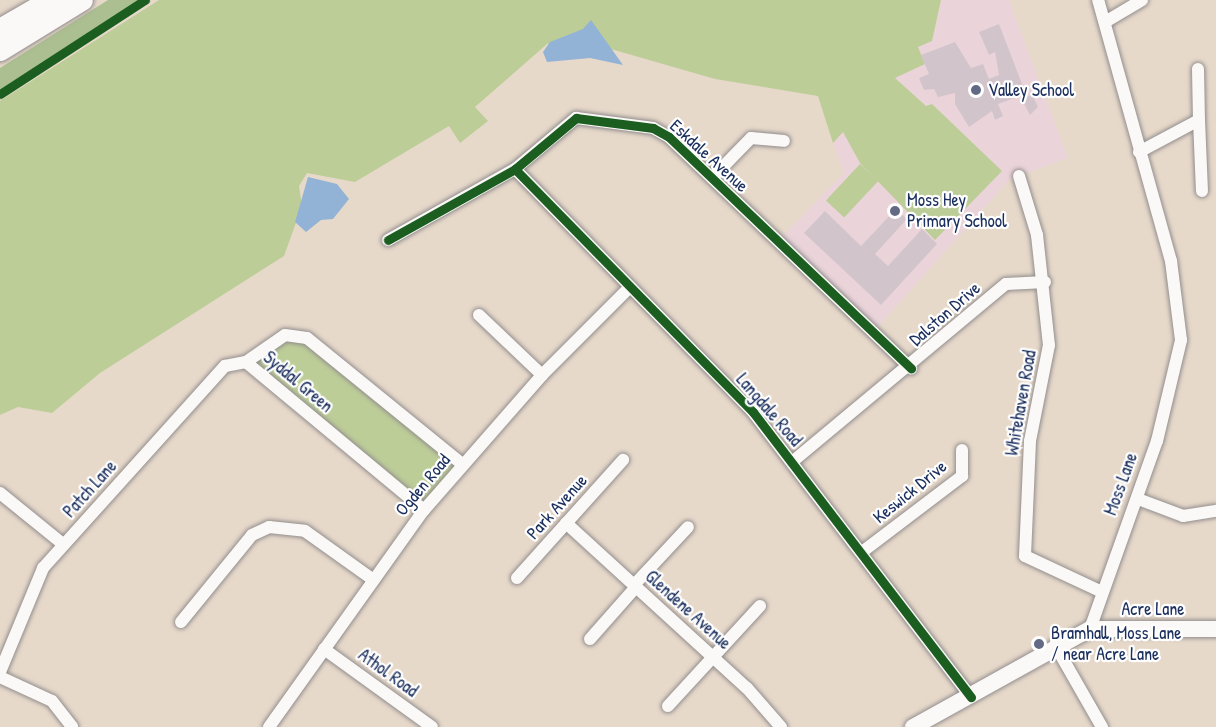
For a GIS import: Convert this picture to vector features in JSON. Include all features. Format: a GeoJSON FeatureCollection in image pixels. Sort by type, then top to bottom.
{"type":"FeatureCollection","features":[{"type":"Feature","properties":{"kind":"highway"},"geometry":{"type":"LineString","coordinates":[[0,30],[52,0]]}},
{"type":"Feature","properties":{"kind":"highway"},"geometry":{"type":"LineString","coordinates":[[0,50],[82,0]]}},
{"type":"Feature","properties":{"kind":"main road","name":"Acre Lane"},"geometry":{"type":"LineString","coordinates":[[1090,630],[1216,628]]}},
{"type":"Feature","properties":{"kind":"main road"},"geometry":{"type":"LineString","coordinates":[[913,727],[971,697],[1054,645],[1090,630]]}},
{"type":"Feature","properties":{"kind":"street","name":"Moss Lane"},"geometry":{"type":"LineString","coordinates":[[1090,630],[1100,591],[1138,499],[1181,340],[1171,261],[1098,0]]}},
{"type":"Feature","properties":{"kind":"street"},"geometry":{"type":"LineString","coordinates":[[1106,22],[1142,0]]}},
{"type":"Feature","properties":{"kind":"street"},"geometry":{"type":"LineString","coordinates":[[1198,69],[1202,192]]}},
{"type":"Feature","properties":{"kind":"street","name":"Eskdale Avenue"},"geometry":{"type":"LineString","coordinates":[[388,240],[515,169],[582,117],[661,131],[911,368]]}},
{"type":"Feature","properties":{"kind":"street"},"geometry":{"type":"LineString","coordinates":[[1139,152],[1199,120]]}},
{"type":"Feature","properties":{"kind":"street"},"geometry":{"type":"LineString","coordinates":[[712,178],[751,138],[783,141]]}},
{"type":"Feature","properties":{"kind":"street","name":"Langdale Road"},"geometry":{"type":"LineString","coordinates":[[515,169],[753,412],[971,697]]}},
{"type":"Feature","properties":{"kind":"street","name":"Whitehaven Road"},"geometry":{"type":"LineString","coordinates":[[1019,176],[1046,282],[1049,345],[1030,441],[1025,556],[1100,591]]}},
{"type":"Feature","properties":{"kind":"street","name":"Dalston Drive"},"geometry":{"type":"LineString","coordinates":[[792,462],[911,368],[1006,284],[1046,282]]}},
{"type":"Feature","properties":{"kind":"street","name":"Ogden Road"},"geometry":{"type":"LineString","coordinates":[[269,727],[371,578],[424,510],[542,375],[630,287]]}},
{"type":"Feature","properties":{"kind":"street"},"geometry":{"type":"LineString","coordinates":[[479,315],[542,375]]}},
{"type":"Feature","properties":{"kind":"street","name":"Syddal Green"},"geometry":{"type":"LineString","coordinates":[[424,510],[246,362],[285,335],[307,338],[463,465]]}},
{"type":"Feature","properties":{"kind":"street","name":"Patch Lane"},"geometry":{"type":"LineString","coordinates":[[1,665],[30,591],[64,545],[225,366],[246,362]]}},
{"type":"Feature","properties":{"kind":"street","name":"Keswick Drive"},"geometry":{"type":"LineString","coordinates":[[862,552],[962,476],[962,450]]}},
{"type":"Feature","properties":{"kind":"street","name":"Park Avenue"},"geometry":{"type":"LineString","coordinates":[[518,578],[623,460]]}},
{"type":"Feature","properties":{"kind":"street"},"geometry":{"type":"LineString","coordinates":[[0,493],[64,545]]}},
{"type":"Feature","properties":{"kind":"street"},"geometry":{"type":"LineString","coordinates":[[1138,499],[1183,516],[1216,511]]}},
{"type":"Feature","properties":{"kind":"street","name":"Glendene Avenue"},"geometry":{"type":"LineString","coordinates":[[566,523],[713,657],[781,727]]}},
{"type":"Feature","properties":{"kind":"street"},"geometry":{"type":"LineString","coordinates":[[590,639],[688,527]]}},
{"type":"Feature","properties":{"kind":"street"},"geometry":{"type":"LineString","coordinates":[[181,622],[252,536],[269,528],[305,531],[371,578]]}},
{"type":"Feature","properties":{"kind":"street"},"geometry":{"type":"LineString","coordinates":[[668,705],[760,606]]}},
{"type":"Feature","properties":{"kind":"street"},"geometry":{"type":"LineString","coordinates":[[1054,645],[1102,727]]}},
{"type":"Feature","properties":{"kind":"street","name":"Athol Road"},"geometry":{"type":"LineString","coordinates":[[324,648],[432,727]]}},
{"type":"Feature","properties":{"kind":"street"},"geometry":{"type":"LineString","coordinates":[[0,677],[52,701],[72,727]]}},
{"type":"Feature","properties":{"kind":"shaded area","name":"Moss Hey Primary School"},"geometry":{"type":"Polygon","coordinates":[[[941,0],[1009,0],[1068,158],[1010,179],[875,330],[777,242],[844,173],[833,143],[918,47],[932,41],[941,0]]]}},
{"type":"Feature","properties":{"kind":"green space"},"geometry":{"type":"Polygon","coordinates":[[[108,0],[144,0],[0,94],[0,68],[108,0]]]}},
{"type":"Feature","properties":{"kind":"green space"},"geometry":{"type":"Polygon","coordinates":[[[159,0],[941,0],[932,41],[918,47],[925,64],[895,78],[926,106],[932,104],[1002,171],[935,240],[860,163],[843,132],[833,143],[818,96],[715,79],[576,39],[547,44],[475,107],[488,121],[460,143],[449,126],[355,182],[307,173],[299,186],[302,206],[284,256],[100,373],[52,413],[18,407],[0,415],[0,101],[159,0]]]}},
{"type":"Feature","properties":{"kind":"green space"},"geometry":{"type":"Polygon","coordinates":[[[860,164],[878,181],[844,218],[826,201],[860,164]]]}},
{"type":"Feature","properties":{"kind":"green space"},"geometry":{"type":"Polygon","coordinates":[[[296,335],[463,465],[424,510],[246,362],[296,335]]]}},
{"type":"Feature","properties":{"kind":"water"},"geometry":{"type":"Polygon","coordinates":[[[591,20],[623,65],[590,58],[547,62],[543,52],[550,42],[583,29],[591,20]]]}},
{"type":"Feature","properties":{"kind":"water"},"geometry":{"type":"Polygon","coordinates":[[[308,177],[337,184],[349,199],[333,219],[321,220],[306,232],[295,222],[308,177]]]}},
{"type":"Feature","properties":{"kind":"building"},"geometry":{"type":"Polygon","coordinates":[[[999,24],[1027,97],[1032,94],[1038,107],[1030,115],[1020,96],[998,104],[1003,116],[995,120],[992,111],[969,127],[955,104],[955,93],[938,97],[934,89],[924,90],[919,78],[929,74],[921,55],[955,42],[971,68],[983,64],[989,79],[999,75],[995,52],[989,55],[979,32],[999,24]]]}},
{"type":"Feature","properties":{"kind":"building"},"geometry":{"type":"Polygon","coordinates":[[[896,209],[907,219],[875,254],[888,266],[922,229],[937,244],[881,305],[804,233],[825,211],[861,246],[896,209]]]}},
{"type":"Feature","properties":{"kind":"cycle path"},"geometry":{"type":"LineString","coordinates":[[0,94],[145,0]]}},
{"type":"Feature","properties":{"kind":"cycle path"},"geometry":{"type":"LineString","coordinates":[[388,240],[515,169],[576,118],[653,128],[669,137],[911,368]]}},
{"type":"Feature","properties":{"kind":"cycle path"},"geometry":{"type":"LineString","coordinates":[[515,169],[753,412],[971,697]]}},
{"type":"Feature","properties":{"kind":"place","name":"Valley School"},"geometry":{"type":"Point","coordinates":[976,90]}},
{"type":"Feature","properties":{"kind":"place","name":"Moss Hey Primary School"},"geometry":{"type":"Point","coordinates":[895,211]}},
{"type":"Feature","properties":{"kind":"place","name":"Bramhall, Moss Lane / near Acre Lane"},"geometry":{"type":"Point","coordinates":[1039,644]}}]}
